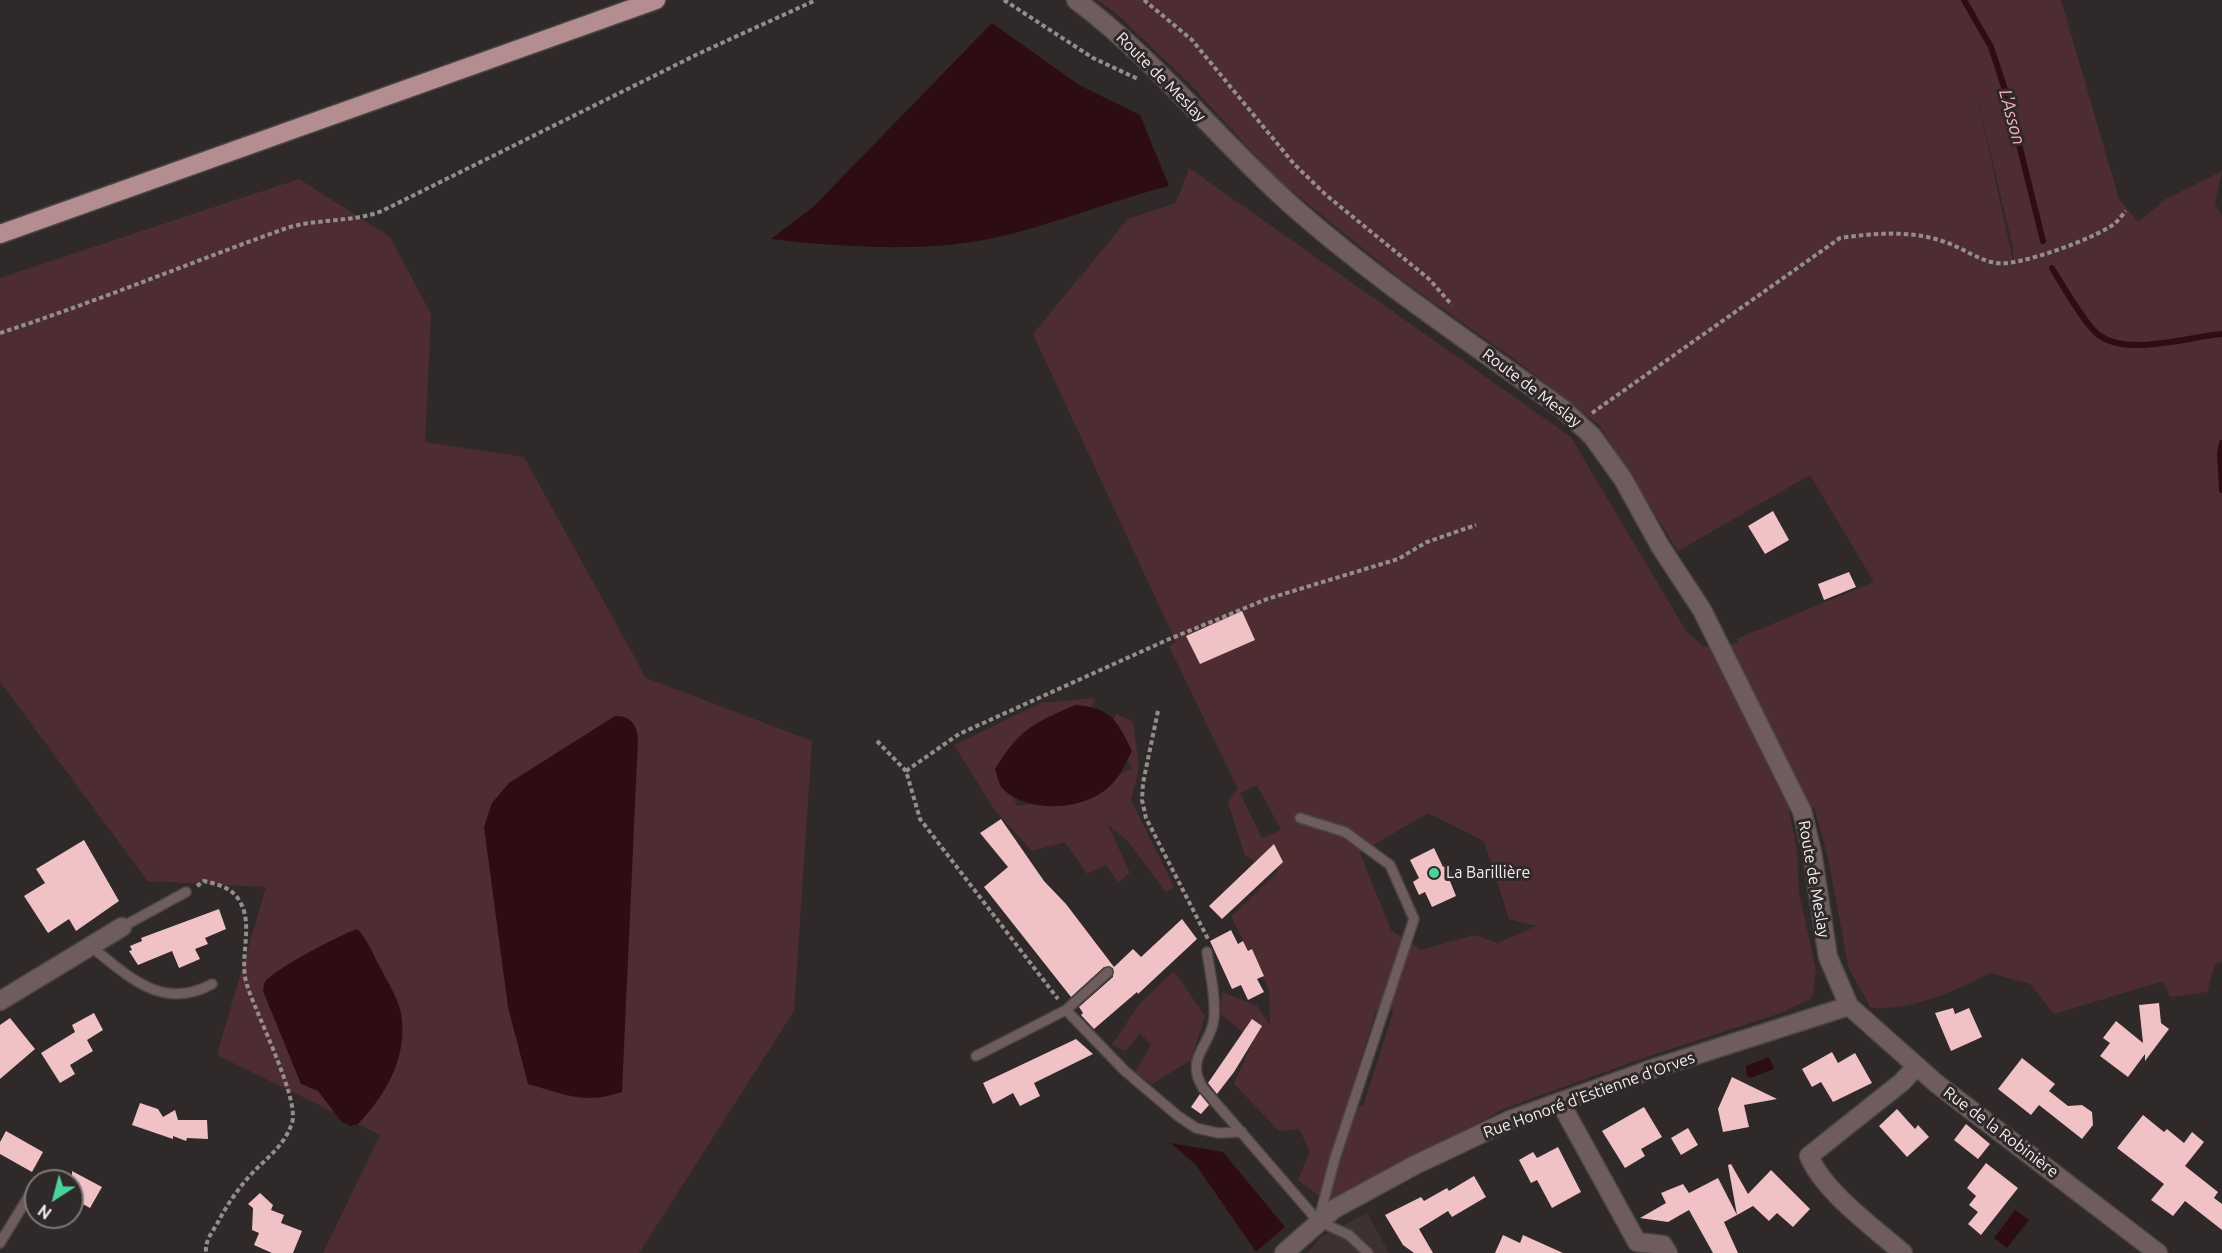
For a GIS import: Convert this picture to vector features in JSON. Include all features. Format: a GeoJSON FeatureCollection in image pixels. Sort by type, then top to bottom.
{"type":"FeatureCollection","features":[{"type":"Feature","properties":{"kind":"main road"},"geometry":{"type":"LineString","coordinates":[[0,234],[656,0]]}},
{"type":"Feature","properties":{"kind":"street","name":"Route de Meslay"},"geometry":{"type":"LineString","coordinates":[[1076,0],[1134,47],[1247,165],[1292,205],[1359,260],[1579,422],[1623,479],[1660,546],[1702,610],[1802,811],[1812,852],[1828,957],[1849,1006]]}},
{"type":"Feature","properties":{"kind":"street"},"geometry":{"type":"LineString","coordinates":[[2,995],[122,927]]}},
{"type":"Feature","properties":{"kind":"street","name":"Rue de la Robinière"},"geometry":{"type":"LineString","coordinates":[[1849,1006],[1937,1084],[2158,1253]]}},
{"type":"Feature","properties":{"kind":"street","name":"Rue Honoré d'Estienne d'Orves"},"geometry":{"type":"LineString","coordinates":[[1284,1253],[1334,1209],[1415,1165],[1510,1120],[1655,1068],[1849,1006]]}},
{"type":"Feature","properties":{"kind":"street"},"geometry":{"type":"LineString","coordinates":[[1903,1253],[1867,1222],[1816,1172],[1809,1156],[1902,1082],[1917,1066]]}},
{"type":"Feature","properties":{"kind":"street"},"geometry":{"type":"LineString","coordinates":[[1560,1102],[1632,1248],[1663,1245],[1668,1253]]}},
{"type":"Feature","properties":{"kind":"lane"},"geometry":{"type":"LineString","coordinates":[[1300,818],[1345,832],[1390,865],[1414,919],[1335,1158],[1318,1221]]}},
{"type":"Feature","properties":{"kind":"lane"},"geometry":{"type":"LineString","coordinates":[[122,927],[186,892]]}},
{"type":"Feature","properties":{"kind":"lane"},"geometry":{"type":"LineString","coordinates":[[89,945],[129,977],[155,991],[175,996],[185,995],[195,993],[212,984]]}},
{"type":"Feature","properties":{"kind":"lane"},"geometry":{"type":"LineString","coordinates":[[1207,952],[1215,1001],[1214,1022],[1195,1061],[1196,1077],[1318,1221],[1349,1235],[1368,1253]]}},
{"type":"Feature","properties":{"kind":"lane"},"geometry":{"type":"LineString","coordinates":[[976,1056],[1065,1010],[1108,972]]}},
{"type":"Feature","properties":{"kind":"lane"},"geometry":{"type":"LineString","coordinates":[[1065,1010],[1125,1071],[1178,1116],[1196,1128],[1218,1133],[1242,1132]]}},
{"type":"Feature","properties":{"kind":"lane"},"geometry":{"type":"LineString","coordinates":[[0,1243],[24,1204]]}},
{"type":"Feature","properties":{"kind":"path"},"geometry":{"type":"LineString","coordinates":[[0,333],[83,306],[287,228],[364,218],[382,211],[700,53],[816,0]]}},
{"type":"Feature","properties":{"kind":"path"},"geometry":{"type":"LineString","coordinates":[[1004,0],[1093,58],[1140,80]]}},
{"type":"Feature","properties":{"kind":"path"},"geometry":{"type":"LineString","coordinates":[[1144,0],[1192,40],[1294,164],[1326,195],[1429,279],[1459,314]]}},
{"type":"Feature","properties":{"kind":"path"},"geometry":{"type":"LineString","coordinates":[[1579,422],[1840,238],[1877,233],[1918,235],[1946,242],[1998,264],[2013,263],[2033,259],[2092,235],[2113,225],[2126,211]]}},
{"type":"Feature","properties":{"kind":"path"},"geometry":{"type":"LineString","coordinates":[[906,771],[959,735],[1167,640],[1267,599],[1398,560],[1427,542],[1476,525]]}},
{"type":"Feature","properties":{"kind":"path"},"geometry":{"type":"LineString","coordinates":[[1158,711],[1142,801],[1146,818],[1208,937],[1207,952]]}},
{"type":"Feature","properties":{"kind":"path"},"geometry":{"type":"LineString","coordinates":[[877,741],[906,771],[920,819],[1065,1010]]}},
{"type":"Feature","properties":{"kind":"path"},"geometry":{"type":"LineString","coordinates":[[186,892],[204,881],[224,886],[238,898],[243,908],[246,920],[243,960],[246,984],[282,1076],[293,1119],[276,1152],[248,1178],[225,1209],[206,1244],[206,1253]]}},
{"type":"Feature","properties":{"kind":"shaded area"},"geometry":{"type":"Polygon","coordinates":[[[1097,0],[2061,0],[2119,199],[2138,222],[2166,199],[2222,171],[2215,203],[2222,216],[2222,962],[2215,964],[2207,992],[2170,997],[2163,981],[2054,1014],[2030,984],[1990,973],[1962,987],[1917,1003],[1871,1008],[1849,969],[1828,858],[1814,807],[1789,810],[1797,851],[1799,893],[1816,970],[1812,998],[1781,1013],[1646,1057],[1503,1109],[1332,1205],[1298,1180],[1310,1152],[1299,1129],[1279,1131],[1234,1084],[1253,1041],[1221,1014],[1222,992],[1257,1006],[1270,1025],[1269,990],[1231,917],[1278,871],[1245,856],[1228,802],[1238,789],[1169,646],[1176,642],[1033,334],[1128,219],[1176,203],[1189,168],[1571,437],[1686,631],[1704,647],[1739,643],[1736,639],[1874,582],[1810,475],[1678,551],[1599,425],[1514,359],[1402,280],[1278,180],[1189,83],[1117,14],[1097,0]],[[1977,95],[2014,266],[2013,248],[1977,95]],[[1257,785],[1240,793],[1262,838],[1281,830],[1257,785]],[[1428,813],[1360,853],[1391,930],[1421,950],[1474,935],[1498,943],[1536,926],[1509,919],[1484,841],[1428,813]],[[1394,1009],[1376,1011],[1343,1116],[1364,1104],[1394,1009]]]}},
{"type":"Feature","properties":{"kind":"shaded area"},"geometry":{"type":"Polygon","coordinates":[[[992,23],[1079,85],[1140,115],[1169,186],[1038,226],[968,243],[883,247],[771,239],[813,207],[992,23]]]}},
{"type":"Feature","properties":{"kind":"shaded area"},"geometry":{"type":"Polygon","coordinates":[[[299,179],[390,237],[431,314],[425,442],[524,457],[646,678],[812,741],[794,1011],[639,1253],[323,1253],[380,1135],[217,1055],[266,887],[148,881],[0,682],[0,278],[299,179]]]}},
{"type":"Feature","properties":{"kind":"shaded area"},"geometry":{"type":"Polygon","coordinates":[[[1095,698],[1088,718],[1001,766],[1017,806],[1085,794],[1132,768],[1122,754],[1102,735],[1117,714],[1133,722],[1139,768],[1131,800],[1174,887],[1166,892],[1127,840],[1108,825],[1130,873],[1118,882],[1106,865],[1087,874],[1065,842],[1032,851],[994,809],[954,745],[1041,703],[1095,698]]]}},
{"type":"Feature","properties":{"kind":"shaded area"},"geometry":{"type":"Polygon","coordinates":[[[1076,705],[1097,709],[1112,718],[1122,731],[1132,751],[1113,783],[1086,801],[1057,806],[1028,803],[1004,790],[999,783],[995,769],[1012,745],[1038,722],[1076,705]]]}},
{"type":"Feature","properties":{"kind":"shaded area"},"geometry":{"type":"Polygon","coordinates":[[[615,716],[631,721],[638,738],[622,1092],[596,1098],[574,1097],[528,1084],[508,1007],[484,827],[492,803],[509,783],[615,716]]]}},
{"type":"Feature","properties":{"kind":"shaded area"},"geometry":{"type":"Polygon","coordinates":[[[357,929],[368,943],[397,1000],[402,1020],[402,1035],[397,1063],[385,1089],[358,1124],[350,1126],[341,1121],[318,1091],[301,1084],[263,991],[265,982],[281,969],[357,929]]]}},
{"type":"Feature","properties":{"kind":"shaded area"},"geometry":{"type":"Polygon","coordinates":[[[1174,971],[1205,1016],[1191,1060],[1152,1084],[1135,1072],[1151,1045],[1140,1033],[1126,1051],[1112,1045],[1140,1003],[1174,971]]]}},
{"type":"Feature","properties":{"kind":"shaded area"},"geometry":{"type":"Polygon","coordinates":[[[1769,1057],[1774,1069],[1750,1078],[1746,1074],[1746,1066],[1769,1057]]]}},
{"type":"Feature","properties":{"kind":"shaded area"},"geometry":{"type":"Polygon","coordinates":[[[1171,1143],[1223,1152],[1285,1227],[1256,1252],[1196,1165],[1171,1143]]]}},
{"type":"Feature","properties":{"kind":"shaded area"},"geometry":{"type":"Polygon","coordinates":[[[2015,1210],[2029,1220],[2007,1248],[1994,1238],[2015,1210]]]}},
{"type":"Feature","properties":{"kind":"shaded area"},"geometry":{"type":"Polygon","coordinates":[[[1367,1213],[1389,1253],[1307,1253],[1320,1238],[1367,1213]]]}},
{"type":"Feature","properties":{"kind":"building"},"geometry":{"type":"Polygon","coordinates":[[[1773,511],[1789,540],[1765,554],[1748,526],[1773,511]]]}},
{"type":"Feature","properties":{"kind":"building"},"geometry":{"type":"Polygon","coordinates":[[[1849,572],[1856,587],[1824,600],[1818,584],[1849,572]]]}},
{"type":"Feature","properties":{"kind":"building"},"geometry":{"type":"Polygon","coordinates":[[[1242,611],[1255,640],[1200,664],[1186,636],[1242,611]]]}},
{"type":"Feature","properties":{"kind":"building"},"geometry":{"type":"Polygon","coordinates":[[[1001,819],[1044,881],[1066,904],[1114,967],[1133,949],[1141,957],[1182,919],[1197,939],[1138,994],[1137,992],[1094,1029],[1081,1015],[1083,1013],[1079,1007],[1113,977],[1113,968],[1104,967],[1071,997],[984,887],[1008,867],[980,833],[1001,819]]]}},
{"type":"Feature","properties":{"kind":"building"},"geometry":{"type":"Polygon","coordinates":[[[84,840],[119,901],[76,931],[69,919],[48,933],[24,896],[45,883],[36,869],[84,840]]]}},
{"type":"Feature","properties":{"kind":"building"},"geometry":{"type":"Polygon","coordinates":[[[1274,844],[1283,862],[1222,919],[1209,906],[1274,844]]]}},
{"type":"Feature","properties":{"kind":"building","name":"La Barillière"},"geometry":{"type":"Polygon","coordinates":[[[1434,848],[1443,867],[1448,865],[1454,878],[1450,881],[1456,896],[1432,907],[1425,892],[1419,895],[1413,882],[1419,878],[1410,860],[1434,848]]]}},
{"type":"Feature","properties":{"kind":"building"},"geometry":{"type":"Polygon","coordinates":[[[219,909],[226,929],[205,938],[208,944],[195,949],[200,959],[179,968],[172,951],[138,965],[129,951],[132,950],[130,946],[142,941],[141,938],[219,909]]]}},
{"type":"Feature","properties":{"kind":"building"},"geometry":{"type":"Polygon","coordinates":[[[1231,930],[1238,944],[1243,941],[1248,951],[1252,949],[1264,976],[1257,979],[1264,992],[1248,1000],[1241,985],[1232,989],[1210,941],[1231,930]]]}},
{"type":"Feature","properties":{"kind":"building"},"geometry":{"type":"Polygon","coordinates":[[[2159,1003],[2161,1023],[2169,1029],[2145,1061],[2145,1054],[2128,1077],[2100,1056],[2110,1043],[2103,1038],[2116,1021],[2143,1043],[2139,1005],[2159,1003]]]}},
{"type":"Feature","properties":{"kind":"building"},"geometry":{"type":"Polygon","coordinates":[[[1953,1008],[1955,1014],[1969,1008],[1982,1037],[1951,1051],[1935,1013],[1953,1008]]]}},
{"type":"Feature","properties":{"kind":"building"},"geometry":{"type":"Polygon","coordinates":[[[94,1013],[103,1030],[87,1040],[93,1051],[70,1065],[75,1074],[60,1083],[41,1053],[75,1032],[72,1025],[94,1013]]]}},
{"type":"Feature","properties":{"kind":"building"},"geometry":{"type":"Polygon","coordinates":[[[10,1018],[35,1049],[0,1079],[0,1025],[10,1018]]]}},
{"type":"Feature","properties":{"kind":"building"},"geometry":{"type":"Polygon","coordinates":[[[1252,1019],[1262,1026],[1234,1072],[1217,1094],[1208,1083],[1252,1019]]]}},
{"type":"Feature","properties":{"kind":"building"},"geometry":{"type":"Polygon","coordinates":[[[1076,1039],[1093,1054],[1034,1083],[1040,1096],[1020,1106],[1013,1093],[993,1104],[983,1083],[1076,1039]]]}},
{"type":"Feature","properties":{"kind":"building"},"geometry":{"type":"Polygon","coordinates":[[[1832,1052],[1838,1063],[1855,1053],[1872,1083],[1833,1102],[1821,1082],[1812,1087],[1802,1069],[1832,1052]]]}},
{"type":"Feature","properties":{"kind":"building"},"geometry":{"type":"Polygon","coordinates":[[[2022,1058],[2055,1084],[2049,1091],[2068,1106],[2082,1105],[2092,1112],[2093,1125],[2082,1139],[2039,1105],[2031,1115],[1998,1089],[2022,1058]]]}},
{"type":"Feature","properties":{"kind":"building"},"geometry":{"type":"Polygon","coordinates":[[[1732,1077],[1777,1099],[1744,1105],[1749,1127],[1723,1132],[1718,1109],[1732,1077]]]}},
{"type":"Feature","properties":{"kind":"building"},"geometry":{"type":"Polygon","coordinates":[[[1200,1094],[1209,1105],[1201,1114],[1191,1107],[1200,1094]]]}},
{"type":"Feature","properties":{"kind":"building"},"geometry":{"type":"Polygon","coordinates":[[[140,1103],[158,1109],[163,1117],[175,1110],[178,1120],[207,1120],[208,1139],[187,1138],[186,1141],[173,1136],[173,1139],[132,1125],[140,1103]]]}},
{"type":"Feature","properties":{"kind":"building"},"geometry":{"type":"Polygon","coordinates":[[[1644,1107],[1662,1137],[1641,1149],[1645,1156],[1625,1168],[1602,1131],[1644,1107]]]}},
{"type":"Feature","properties":{"kind":"building"},"geometry":{"type":"Polygon","coordinates":[[[1897,1109],[1915,1129],[1918,1125],[1929,1137],[1907,1157],[1879,1126],[1897,1109]]]}},
{"type":"Feature","properties":{"kind":"building"},"geometry":{"type":"Polygon","coordinates":[[[2143,1115],[2164,1132],[2167,1129],[2184,1143],[2192,1132],[2204,1142],[2185,1166],[2218,1192],[2214,1198],[2222,1204],[2222,1230],[2185,1201],[2173,1216],[2151,1200],[2164,1184],[2117,1148],[2143,1115]]]}},
{"type":"Feature","properties":{"kind":"building"},"geometry":{"type":"Polygon","coordinates":[[[1966,1124],[1990,1144],[1978,1159],[1954,1140],[1966,1124]]]}},
{"type":"Feature","properties":{"kind":"building"},"geometry":{"type":"Polygon","coordinates":[[[1688,1128],[1698,1145],[1681,1155],[1671,1138],[1688,1128]]]}},
{"type":"Feature","properties":{"kind":"building"},"geometry":{"type":"Polygon","coordinates":[[[6,1131],[43,1152],[34,1169],[27,1169],[0,1154],[0,1142],[6,1131]]]}},
{"type":"Feature","properties":{"kind":"building"},"geometry":{"type":"Polygon","coordinates":[[[1558,1147],[1581,1192],[1552,1208],[1537,1180],[1531,1183],[1519,1160],[1533,1152],[1537,1158],[1558,1147]]]}},
{"type":"Feature","properties":{"kind":"building"},"geometry":{"type":"Polygon","coordinates":[[[1986,1163],[2018,1188],[1981,1235],[1968,1224],[1978,1212],[1969,1205],[1976,1196],[1967,1188],[1986,1163]]]}},
{"type":"Feature","properties":{"kind":"building"},"geometry":{"type":"Polygon","coordinates":[[[1731,1164],[1748,1194],[1771,1170],[1810,1209],[1793,1227],[1777,1213],[1769,1221],[1753,1206],[1737,1215],[1728,1165],[1731,1164]]]}},
{"type":"Feature","properties":{"kind":"building"},"geometry":{"type":"Polygon","coordinates":[[[1474,1176],[1486,1197],[1452,1217],[1448,1211],[1419,1229],[1433,1253],[1414,1253],[1403,1245],[1385,1215],[1421,1197],[1424,1201],[1447,1188],[1449,1191],[1474,1176]]]}},
{"type":"Feature","properties":{"kind":"building"},"geometry":{"type":"Polygon","coordinates":[[[84,1177],[102,1187],[90,1208],[84,1205],[84,1177]]]}},
{"type":"Feature","properties":{"kind":"building"},"geometry":{"type":"Polygon","coordinates":[[[1718,1178],[1737,1215],[1724,1222],[1738,1253],[1713,1253],[1689,1210],[1668,1222],[1640,1218],[1666,1203],[1661,1193],[1683,1184],[1689,1193],[1718,1178]]]}},
{"type":"Feature","properties":{"kind":"building"},"geometry":{"type":"Polygon","coordinates":[[[260,1193],[273,1205],[271,1210],[284,1215],[281,1223],[302,1231],[293,1253],[272,1253],[254,1245],[259,1233],[252,1230],[253,1208],[248,1204],[260,1193]]]}},
{"type":"Feature","properties":{"kind":"building"},"geometry":{"type":"Polygon","coordinates":[[[1503,1235],[1520,1243],[1523,1235],[1563,1253],[1495,1253],[1503,1235]]]}},
{"type":"Feature","properties":{"kind":"waterway","name":"L'Asson"},"geometry":{"type":"LineString","coordinates":[[1964,0],[1991,47],[2007,96],[2043,241]]}},
{"type":"Feature","properties":{"kind":"waterway","name":"L'Asson"},"geometry":{"type":"LineString","coordinates":[[2052,268],[2088,324],[2100,336],[2112,342],[2127,345],[2159,344],[2222,334]]}},
{"type":"Feature","properties":{"kind":"waterway","name":"L'Asson"},"geometry":{"type":"LineString","coordinates":[[2222,443],[2220,453],[2222,490]]}},
{"type":"Feature","properties":{"kind":"place","name":"La Barillière"},"geometry":{"type":"Point","coordinates":[1434,873]}}]}
